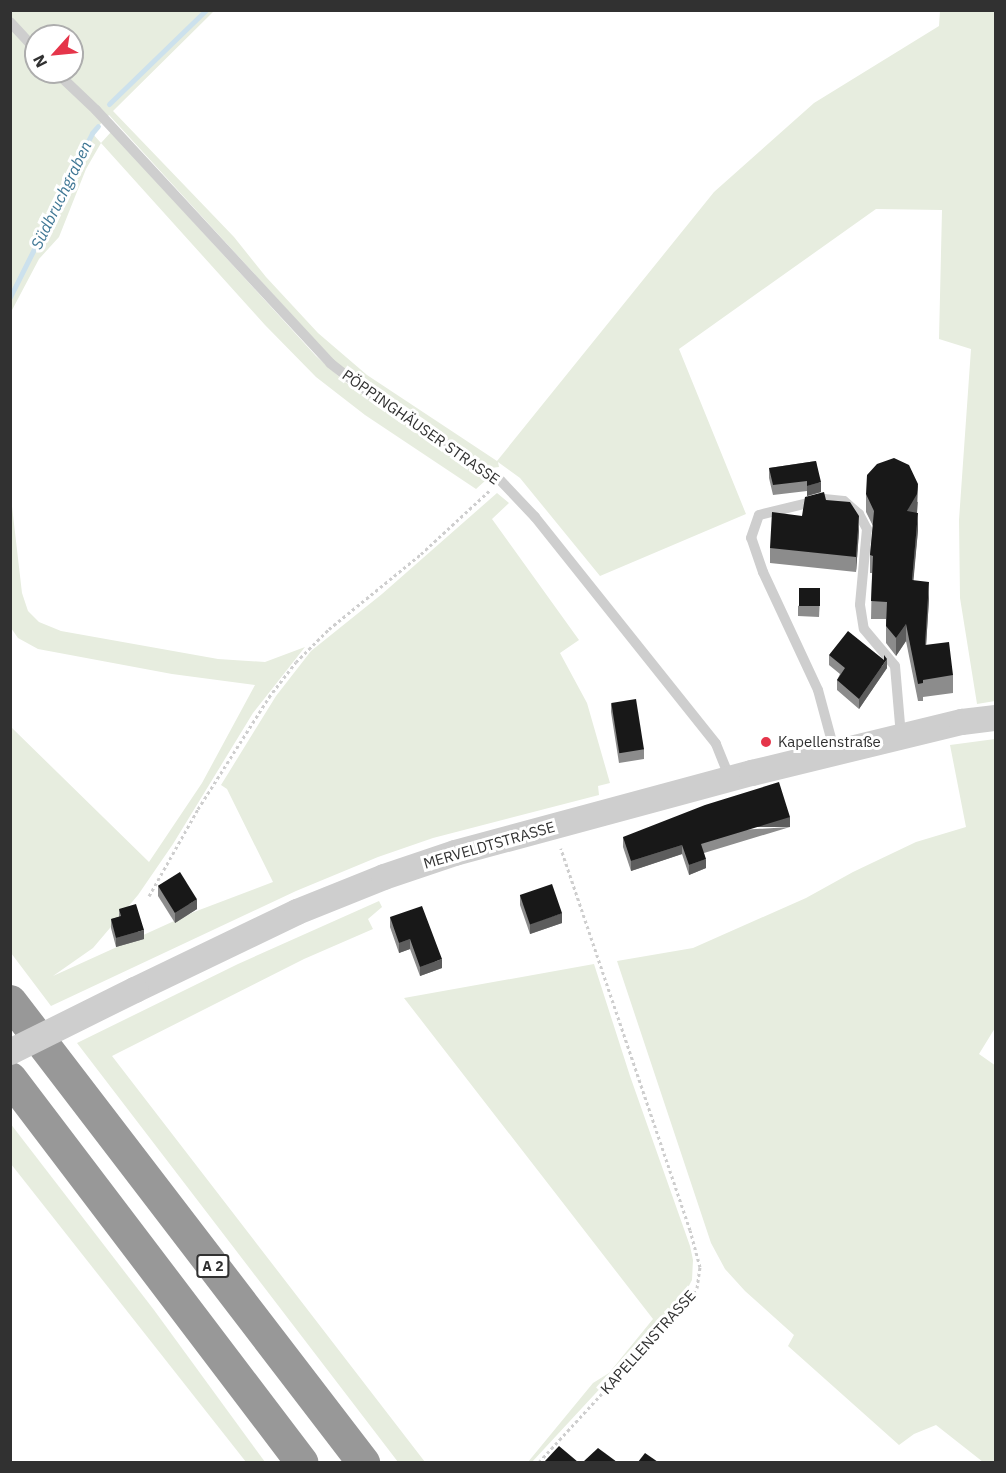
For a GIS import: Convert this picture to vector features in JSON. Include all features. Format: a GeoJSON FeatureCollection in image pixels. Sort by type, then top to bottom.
{"type":"FeatureCollection","features":[{"type":"Feature","properties":{"kind":"highway","name":"A 2"},"geometry":{"type":"LineString","coordinates":[[10,1000],[363,1462]]}},
{"type":"Feature","properties":{"kind":"highway"},"geometry":{"type":"LineString","coordinates":[[10,1078],[301,1462]]}},
{"type":"Feature","properties":{"kind":"street","name":"MERVELDTSTRASSE"},"geometry":{"type":"LineString","coordinates":[[10,1052],[297,912],[384,877],[455,853],[730,780],[962,722],[996,718]]}},
{"type":"Feature","properties":{"kind":"lane"},"geometry":{"type":"LineString","coordinates":[[10,22],[24,37]]}},
{"type":"Feature","properties":{"kind":"lane","name":"PÖPPINGHÄUSER STRASSE"},"geometry":{"type":"LineString","coordinates":[[69,84],[96,110],[330,363],[354,382],[500,480],[535,517],[716,744],[730,780]]}},
{"type":"Feature","properties":{"kind":"lane"},"geometry":{"type":"LineString","coordinates":[[835,753],[818,690],[763,572],[751,538],[759,515],[824,499],[844,501],[859,514],[867,530],[860,605],[864,629],[895,666],[902,737]]}},
{"type":"Feature","properties":{"kind":"path"},"geometry":{"type":"LineString","coordinates":[[149,896],[198,809],[269,697],[296,662],[330,629],[421,554],[500,480]]}},
{"type":"Feature","properties":{"kind":"path","name":"KAPELLENSTRASSE"},"geometry":{"type":"LineString","coordinates":[[539,1462],[690,1298],[697,1288],[700,1267],[690,1230],[554,826]]}},
{"type":"Feature","properties":{"kind":"shaded area"},"geometry":{"type":"Polygon","coordinates":[[[10,11],[214,11],[113,111],[234,237],[266,277],[318,333],[367,375],[497,461],[714,192],[814,103],[939,26],[940,11],[995,11],[995,701],[977,704],[960,598],[959,520],[971,349],[939,339],[942,210],[876,209],[679,349],[746,514],[600,576],[520,478],[498,462],[499,467],[491,468],[336,363],[109,115],[92,133],[101,143],[86,169],[59,237],[39,259],[11,312],[10,11]]]}},
{"type":"Feature","properties":{"kind":"shaded area"},"geometry":{"type":"Polygon","coordinates":[[[111,132],[316,356],[345,382],[486,480],[476,489],[365,415],[316,377],[265,325],[101,143],[111,132]]]}},
{"type":"Feature","properties":{"kind":"shaded area"},"geometry":{"type":"Polygon","coordinates":[[[10,489],[22,593],[28,611],[39,622],[61,631],[218,659],[265,662],[305,647],[253,713],[173,844],[138,895],[93,948],[53,976],[194,912],[273,882],[227,789],[221,785],[276,696],[311,651],[382,594],[497,493],[509,503],[492,519],[579,640],[560,653],[587,703],[610,783],[598,786],[599,795],[433,838],[378,857],[296,891],[51,1006],[11,953],[11,727],[149,862],[202,783],[255,685],[172,674],[38,649],[18,638],[11,628],[10,489]]]}},
{"type":"Feature","properties":{"kind":"shaded area"},"geometry":{"type":"Polygon","coordinates":[[[995,739],[995,1028],[979,1054],[996,1066],[996,1462],[983,1462],[936,1425],[914,1434],[899,1445],[788,1346],[794,1335],[745,1291],[725,1269],[711,1243],[617,961],[693,948],[806,898],[853,872],[916,842],[966,827],[950,745],[995,739]]]}},
{"type":"Feature","properties":{"kind":"shaded area"},"geometry":{"type":"Polygon","coordinates":[[[379,901],[382,907],[368,919],[373,929],[304,959],[112,1056],[425,1462],[398,1462],[77,1043],[238,964],[379,901]]]}},
{"type":"Feature","properties":{"kind":"shaded area"},"geometry":{"type":"Polygon","coordinates":[[[594,964],[630,1076],[690,1246],[693,1260],[692,1280],[681,1301],[532,1462],[528,1462],[593,1383],[609,1373],[653,1319],[404,998],[594,964]]]}},
{"type":"Feature","properties":{"kind":"shaded area"},"geometry":{"type":"Polygon","coordinates":[[[10,1123],[154,1310],[265,1462],[246,1462],[11,1164],[10,1123]]]}},
{"type":"Feature","properties":{"kind":"building"},"geometry":{"type":"Polygon","coordinates":[[[894,458],[909,465],[918,484],[917,494],[907,511],[918,513],[912,580],[929,582],[925,645],[949,642],[953,675],[923,680],[923,683],[918,684],[906,624],[896,638],[886,626],[887,602],[871,601],[873,556],[870,555],[874,511],[866,494],[867,475],[877,464],[894,458]]]}},
{"type":"Feature","properties":{"kind":"building"},"geometry":{"type":"Polygon","coordinates":[[[816,461],[821,482],[807,486],[807,481],[773,485],[769,468],[816,461]]]}},
{"type":"Feature","properties":{"kind":"building"},"geometry":{"type":"Polygon","coordinates":[[[824,492],[826,500],[850,502],[859,516],[856,557],[770,548],[772,512],[802,516],[805,497],[824,492]]]}},
{"type":"Feature","properties":{"kind":"building"},"geometry":{"type":"Polygon","coordinates":[[[799,588],[820,588],[820,606],[799,606],[799,588]]]}},
{"type":"Feature","properties":{"kind":"building"},"geometry":{"type":"Polygon","coordinates":[[[848,631],[884,660],[884,655],[887,659],[859,699],[837,680],[845,668],[829,655],[848,631]]]}},
{"type":"Feature","properties":{"kind":"building"},"geometry":{"type":"Polygon","coordinates":[[[636,699],[644,749],[619,753],[611,703],[636,699]]]}},
{"type":"Feature","properties":{"kind":"building"},"geometry":{"type":"Polygon","coordinates":[[[779,782],[790,817],[701,844],[706,859],[689,865],[682,845],[631,861],[623,837],[705,805],[779,782]]]}},
{"type":"Feature","properties":{"kind":"building"},"geometry":{"type":"Polygon","coordinates":[[[180,872],[197,899],[175,913],[158,886],[180,872]]]}},
{"type":"Feature","properties":{"kind":"building"},"geometry":{"type":"Polygon","coordinates":[[[552,884],[562,913],[530,924],[520,895],[552,884]]]}},
{"type":"Feature","properties":{"kind":"building"},"geometry":{"type":"Polygon","coordinates":[[[136,904],[144,930],[116,938],[111,919],[121,916],[119,909],[136,904]]]}},
{"type":"Feature","properties":{"kind":"building"},"geometry":{"type":"Polygon","coordinates":[[[422,906],[442,959],[420,967],[410,939],[399,943],[390,917],[422,906]]]}},
{"type":"Feature","properties":{"kind":"building"},"geometry":{"type":"Polygon","coordinates":[[[559,1446],[578,1462],[544,1462],[559,1446]]]}},
{"type":"Feature","properties":{"kind":"building"},"geometry":{"type":"Polygon","coordinates":[[[598,1448],[617,1462],[583,1462],[598,1448]]]}},
{"type":"Feature","properties":{"kind":"building"},"geometry":{"type":"Polygon","coordinates":[[[645,1453],[658,1462],[638,1462],[645,1453]]]}},
{"type":"Feature","properties":{"kind":"waterway","name":"Südbruchgraben"},"geometry":{"type":"LineString","coordinates":[[109,104],[206,10]]}},
{"type":"Feature","properties":{"kind":"waterway","name":"Südbruchgraben"},"geometry":{"type":"LineString","coordinates":[[10,297],[92,133],[98,126]]}},
{"type":"Feature","properties":{"kind":"place","name":"Kapellenstraße"},"geometry":{"type":"Point","coordinates":[766,742]}}]}
